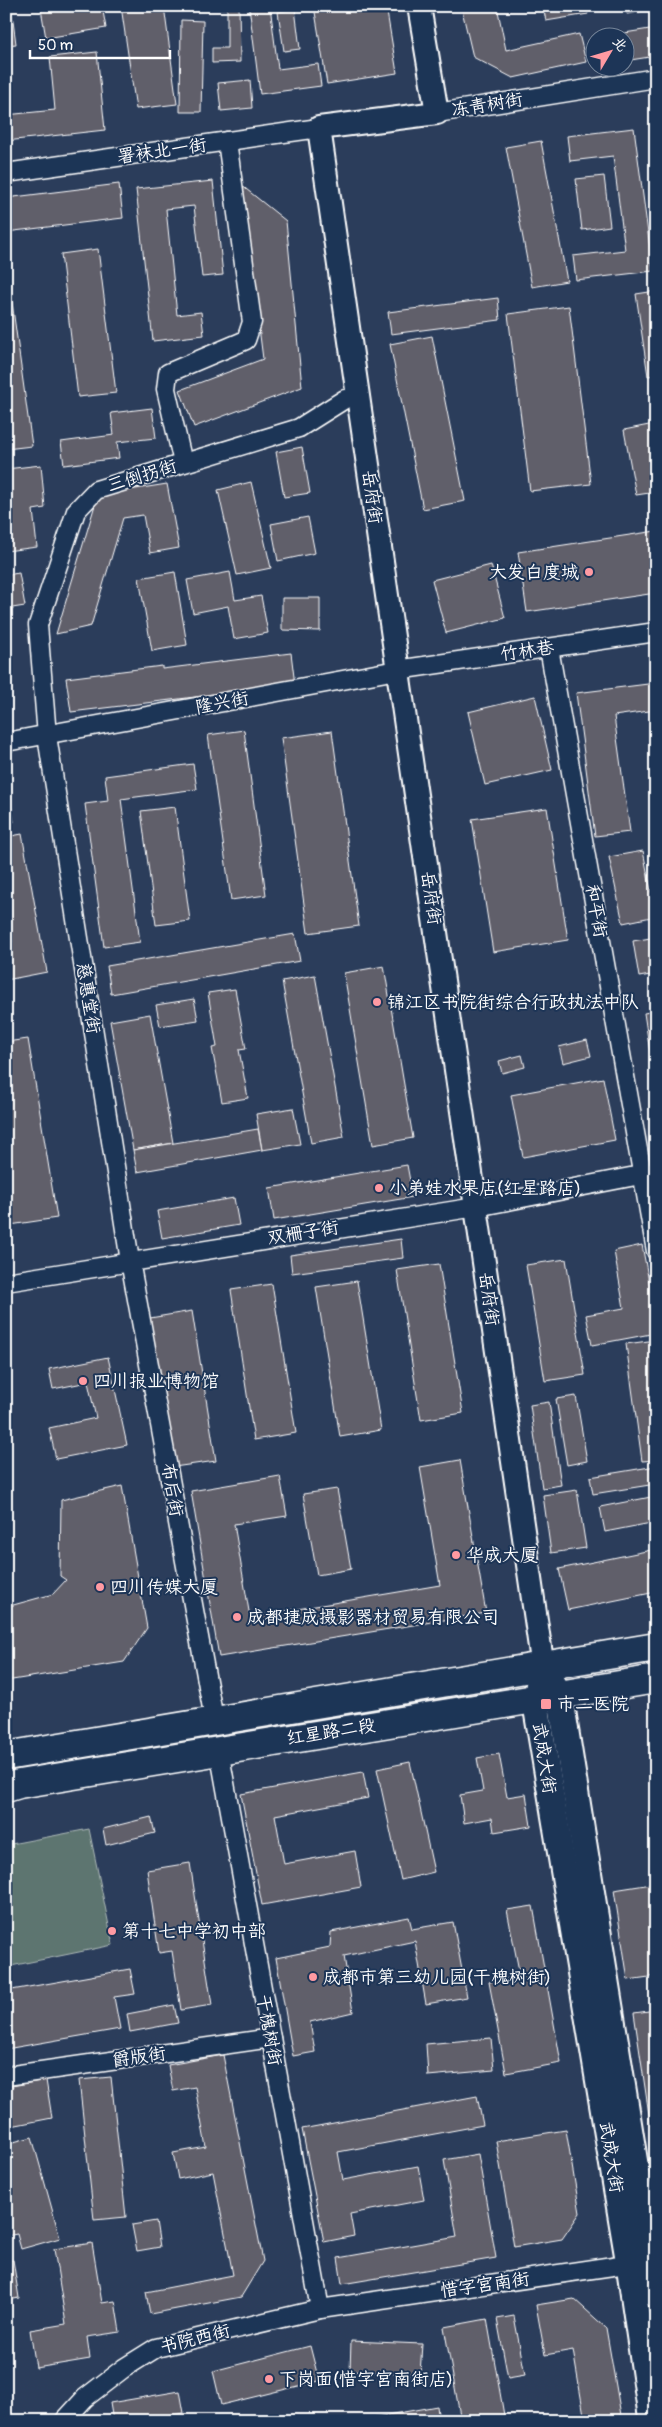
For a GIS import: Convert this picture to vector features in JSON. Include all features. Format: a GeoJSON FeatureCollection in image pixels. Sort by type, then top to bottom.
{"type":"FeatureCollection","features":[{"type":"Feature","properties":{"kind":"main road","name":"红星路二段"},"geometry":{"type":"LineString","coordinates":[[6,1756],[214,1719],[543,1668],[656,1647]]}},
{"type":"Feature","properties":{"kind":"main road","name":"武成大街"},"geometry":{"type":"LineString","coordinates":[[543,1668],[645,2262],[652,2421]]}},
{"type":"Feature","properties":{"kind":"main road","name":"红星路二段"},"geometry":{"type":"LineString","coordinates":[[10,1786],[656,1679]]}},
{"type":"Feature","properties":{"kind":"main road","name":"武成大街"},"geometry":{"type":"LineString","coordinates":[[645,2262],[656,2296]]}},
{"type":"Feature","properties":{"kind":"street"},"geometry":{"type":"LineString","coordinates":[[419,6],[437,112]]}},
{"type":"Feature","properties":{"kind":"street","name":"冻青树街"},"geometry":{"type":"LineString","coordinates":[[319,128],[656,78]]}},
{"type":"Feature","properties":{"kind":"street","name":"署袜北一街"},"geometry":{"type":"LineString","coordinates":[[6,173],[319,128]]}},
{"type":"Feature","properties":{"kind":"street","name":"岳府街"},"geometry":{"type":"LineString","coordinates":[[319,128],[543,1668]]}},
{"type":"Feature","properties":{"kind":"street"},"geometry":{"type":"LineString","coordinates":[[183,464],[166,389],[168,373],[246,340],[252,322],[226,142]]}},
{"type":"Feature","properties":{"kind":"street","name":"三倒拐街"},"geometry":{"type":"LineString","coordinates":[[46,736],[38,625],[76,511],[96,490],[299,428],[345,399]]}},
{"type":"Feature","properties":{"kind":"street","name":"竹林巷"},"geometry":{"type":"LineString","coordinates":[[398,670],[656,632]]}},
{"type":"Feature","properties":{"kind":"street","name":"和平街"},"geometry":{"type":"LineString","coordinates":[[549,648],[649,1174],[656,1251]]}},
{"type":"Feature","properties":{"kind":"street","name":"隆兴街"},"geometry":{"type":"LineString","coordinates":[[6,742],[398,670]]}},
{"type":"Feature","properties":{"kind":"street","name":"慈惠堂街"},"geometry":{"type":"LineString","coordinates":[[46,736],[130,1261]]}},
{"type":"Feature","properties":{"kind":"street","name":"双栅子街"},"geometry":{"type":"LineString","coordinates":[[6,1282],[476,1206],[649,1174]]}},
{"type":"Feature","properties":{"kind":"street","name":"布后街"},"geometry":{"type":"LineString","coordinates":[[130,1261],[214,1719]]}},
{"type":"Feature","properties":{"kind":"street","name":"干槐树街"},"geometry":{"type":"LineString","coordinates":[[219,1750],[320,2309]]}},
{"type":"Feature","properties":{"kind":"street","name":"爵版街"},"geometry":{"type":"LineString","coordinates":[[6,2076],[271,2038]]}},
{"type":"Feature","properties":{"kind":"street","name":"惜字宫南街"},"geometry":{"type":"LineString","coordinates":[[320,2309],[645,2262]]}},
{"type":"Feature","properties":{"kind":"street","name":"书院西街"},"geometry":{"type":"LineString","coordinates":[[64,2421],[85,2398],[124,2368],[156,2348],[320,2309]]}},
{"type":"Feature","properties":{"kind":"green space"},"geometry":{"type":"Polygon","coordinates":[[[89,1829],[113,1945],[6,1967],[6,1845],[89,1829]]]}},
{"type":"Feature","properties":{"kind":"building"},"geometry":{"type":"Polygon","coordinates":[[[6,6],[11,6],[16,44],[6,45],[6,6]]]}},
{"type":"Feature","properties":{"kind":"building"},"geometry":{"type":"Polygon","coordinates":[[[59,6],[102,6],[106,28],[46,38],[41,9],[59,6]]]}},
{"type":"Feature","properties":{"kind":"building"},"geometry":{"type":"Polygon","coordinates":[[[121,6],[164,6],[177,104],[136,109],[121,6]]]}},
{"type":"Feature","properties":{"kind":"building"},"geometry":{"type":"Polygon","coordinates":[[[180,6],[239,6],[240,62],[212,63],[212,48],[227,48],[227,8],[180,9],[180,6]]]}},
{"type":"Feature","properties":{"kind":"building"},"geometry":{"type":"Polygon","coordinates":[[[249,6],[270,6],[278,69],[318,64],[321,86],[260,94],[249,6]]]}},
{"type":"Feature","properties":{"kind":"building"},"geometry":{"type":"Polygon","coordinates":[[[314,6],[386,6],[397,73],[327,84],[314,6]]]}},
{"type":"Feature","properties":{"kind":"building"},"geometry":{"type":"Polygon","coordinates":[[[461,6],[497,6],[506,50],[579,34],[584,62],[513,78],[473,57],[461,6]]]}},
{"type":"Feature","properties":{"kind":"building"},"geometry":{"type":"Polygon","coordinates":[[[543,6],[586,6],[588,14],[546,21],[543,6]]]}},
{"type":"Feature","properties":{"kind":"building"},"geometry":{"type":"Polygon","coordinates":[[[625,6],[656,6],[656,9],[627,14],[625,6]]]}},
{"type":"Feature","properties":{"kind":"building"},"geometry":{"type":"Polygon","coordinates":[[[295,9],[300,49],[284,51],[278,12],[295,9]]]}},
{"type":"Feature","properties":{"kind":"building"},"geometry":{"type":"Polygon","coordinates":[[[181,20],[203,21],[201,112],[180,112],[181,20]]]}},
{"type":"Feature","properties":{"kind":"building"},"geometry":{"type":"Polygon","coordinates":[[[656,28],[656,56],[634,59],[634,32],[656,28]]]}},
{"type":"Feature","properties":{"kind":"building"},"geometry":{"type":"Polygon","coordinates":[[[97,52],[105,130],[6,141],[6,115],[55,110],[50,57],[97,52]]]}},
{"type":"Feature","properties":{"kind":"building"},"geometry":{"type":"Polygon","coordinates":[[[250,80],[252,108],[221,111],[218,83],[250,80]]]}},
{"type":"Feature","properties":{"kind":"building"},"geometry":{"type":"Polygon","coordinates":[[[634,128],[653,271],[576,280],[573,256],[625,250],[613,156],[570,161],[567,136],[634,128]]]}},
{"type":"Feature","properties":{"kind":"building"},"geometry":{"type":"Polygon","coordinates":[[[541,141],[567,281],[532,287],[506,147],[541,141]]]}},
{"type":"Feature","properties":{"kind":"building"},"geometry":{"type":"Polygon","coordinates":[[[604,176],[610,226],[582,230],[576,179],[604,176]]]}},
{"type":"Feature","properties":{"kind":"building"},"geometry":{"type":"Polygon","coordinates":[[[213,181],[223,275],[202,277],[194,206],[166,209],[177,315],[201,312],[204,335],[153,341],[136,189],[213,181]]]}},
{"type":"Feature","properties":{"kind":"building"},"geometry":{"type":"Polygon","coordinates":[[[119,184],[123,218],[6,232],[6,198],[119,184]]]}},
{"type":"Feature","properties":{"kind":"building"},"geometry":{"type":"Polygon","coordinates":[[[241,185],[286,221],[302,387],[194,427],[180,390],[263,359],[241,185]]]}},
{"type":"Feature","properties":{"kind":"building"},"geometry":{"type":"Polygon","coordinates":[[[98,249],[116,393],[78,397],[61,254],[98,249]]]}},
{"type":"Feature","properties":{"kind":"building"},"geometry":{"type":"Polygon","coordinates":[[[6,259],[32,446],[6,449],[6,259]]]}},
{"type":"Feature","properties":{"kind":"building"},"geometry":{"type":"Polygon","coordinates":[[[656,291],[656,375],[648,376],[636,294],[656,291]]]}},
{"type":"Feature","properties":{"kind":"building"},"geometry":{"type":"Polygon","coordinates":[[[498,298],[500,320],[391,334],[388,312],[498,298]]]}},
{"type":"Feature","properties":{"kind":"building"},"geometry":{"type":"Polygon","coordinates":[[[569,306],[591,484],[530,491],[508,314],[569,306]]]}},
{"type":"Feature","properties":{"kind":"building"},"geometry":{"type":"Polygon","coordinates":[[[432,336],[465,501],[423,509],[390,344],[432,336]]]}},
{"type":"Feature","properties":{"kind":"building"},"geometry":{"type":"Polygon","coordinates":[[[152,408],[156,438],[117,442],[119,458],[64,465],[61,442],[114,435],[111,413],[152,408]]]}},
{"type":"Feature","properties":{"kind":"building"},"geometry":{"type":"Polygon","coordinates":[[[654,424],[656,436],[656,492],[636,495],[624,430],[654,424]]]}},
{"type":"Feature","properties":{"kind":"building"},"geometry":{"type":"Polygon","coordinates":[[[302,447],[310,493],[284,497],[276,452],[302,447]]]}},
{"type":"Feature","properties":{"kind":"building"},"geometry":{"type":"Polygon","coordinates":[[[41,465],[45,508],[33,510],[37,547],[6,551],[6,515],[10,514],[6,469],[41,465]]]}},
{"type":"Feature","properties":{"kind":"building"},"geometry":{"type":"Polygon","coordinates":[[[251,482],[271,568],[237,575],[218,490],[251,482]]]}},
{"type":"Feature","properties":{"kind":"building"},"geometry":{"type":"Polygon","coordinates":[[[167,484],[179,548],[150,553],[143,515],[123,518],[91,626],[56,634],[98,495],[167,484]]]}},
{"type":"Feature","properties":{"kind":"building"},"geometry":{"type":"Polygon","coordinates":[[[308,517],[315,553],[278,561],[271,524],[308,517]]]}},
{"type":"Feature","properties":{"kind":"building","name":"大发白度城"},"geometry":{"type":"Polygon","coordinates":[[[656,531],[656,593],[527,612],[518,552],[656,531]]]}},
{"type":"Feature","properties":{"kind":"building"},"geometry":{"type":"Polygon","coordinates":[[[491,565],[505,618],[446,633],[432,580],[491,565]]]}},
{"type":"Feature","properties":{"kind":"building"},"geometry":{"type":"Polygon","coordinates":[[[175,572],[187,645],[152,651],[139,578],[175,572]]]}},
{"type":"Feature","properties":{"kind":"building"},"geometry":{"type":"Polygon","coordinates":[[[230,572],[235,600],[261,596],[268,633],[234,639],[228,606],[193,613],[187,580],[230,572]]]}},
{"type":"Feature","properties":{"kind":"building"},"geometry":{"type":"Polygon","coordinates":[[[19,573],[25,606],[6,609],[6,575],[19,573]]]}},
{"type":"Feature","properties":{"kind":"building"},"geometry":{"type":"Polygon","coordinates":[[[282,598],[320,598],[320,631],[282,630],[282,598]]]}},
{"type":"Feature","properties":{"kind":"building"},"geometry":{"type":"Polygon","coordinates":[[[291,653],[295,685],[71,712],[66,678],[162,666],[162,669],[291,653]]]}},
{"type":"Feature","properties":{"kind":"building"},"geometry":{"type":"Polygon","coordinates":[[[656,683],[656,710],[614,716],[630,832],[595,836],[576,693],[656,683]]]}},
{"type":"Feature","properties":{"kind":"building"},"geometry":{"type":"Polygon","coordinates":[[[535,696],[552,770],[485,785],[468,712],[535,696]]]}},
{"type":"Feature","properties":{"kind":"building"},"geometry":{"type":"Polygon","coordinates":[[[244,730],[266,895],[231,900],[208,735],[244,730]]]}},
{"type":"Feature","properties":{"kind":"building"},"geometry":{"type":"Polygon","coordinates":[[[332,731],[359,926],[308,933],[281,738],[332,731]]]}},
{"type":"Feature","properties":{"kind":"building"},"geometry":{"type":"Polygon","coordinates":[[[193,764],[197,789],[121,799],[140,942],[104,947],[85,804],[108,801],[105,776],[193,764]]]}},
{"type":"Feature","properties":{"kind":"building"},"geometry":{"type":"Polygon","coordinates":[[[9,791],[14,822],[6,824],[6,792],[9,791]]]}},
{"type":"Feature","properties":{"kind":"building"},"geometry":{"type":"Polygon","coordinates":[[[175,807],[190,921],[156,925],[141,811],[175,807]]]}},
{"type":"Feature","properties":{"kind":"building"},"geometry":{"type":"Polygon","coordinates":[[[547,808],[568,940],[493,952],[472,819],[547,808]]]}},
{"type":"Feature","properties":{"kind":"building"},"geometry":{"type":"Polygon","coordinates":[[[22,834],[47,972],[6,980],[6,943],[12,942],[6,909],[6,837],[22,834]]]}},
{"type":"Feature","properties":{"kind":"building"},"geometry":{"type":"Polygon","coordinates":[[[643,851],[656,916],[623,923],[609,857],[643,851]]]}},
{"type":"Feature","properties":{"kind":"building"},"geometry":{"type":"Polygon","coordinates":[[[295,934],[300,961],[111,994],[107,966],[295,934]]]}},
{"type":"Feature","properties":{"kind":"building"},"geometry":{"type":"Polygon","coordinates":[[[656,937],[656,974],[639,977],[633,941],[656,937]]]}},
{"type":"Feature","properties":{"kind":"building"},"geometry":{"type":"Polygon","coordinates":[[[384,966],[413,1138],[373,1145],[344,973],[384,966]]]}},
{"type":"Feature","properties":{"kind":"building"},"geometry":{"type":"Polygon","coordinates":[[[315,975],[344,1137],[311,1143],[282,981],[315,975]]]}},
{"type":"Feature","properties":{"kind":"building"},"geometry":{"type":"Polygon","coordinates":[[[235,989],[246,1049],[239,1050],[248,1098],[222,1102],[212,1048],[217,1047],[208,993],[235,989]]]}},
{"type":"Feature","properties":{"kind":"building"},"geometry":{"type":"Polygon","coordinates":[[[194,999],[198,1020],[160,1026],[156,1005],[194,999]]]}},
{"type":"Feature","properties":{"kind":"building"},"geometry":{"type":"Polygon","coordinates":[[[656,1011],[656,1092],[644,1013],[656,1011]]]}},
{"type":"Feature","properties":{"kind":"building"},"geometry":{"type":"Polygon","coordinates":[[[150,1014],[173,1143],[133,1150],[110,1021],[150,1014]]]}},
{"type":"Feature","properties":{"kind":"building"},"geometry":{"type":"Polygon","coordinates":[[[28,1039],[57,1218],[10,1225],[6,1200],[6,1042],[28,1039]]]}},
{"type":"Feature","properties":{"kind":"building"},"geometry":{"type":"Polygon","coordinates":[[[587,1040],[591,1056],[563,1063],[559,1047],[587,1040]]]}},
{"type":"Feature","properties":{"kind":"building"},"geometry":{"type":"Polygon","coordinates":[[[522,1055],[525,1067],[502,1073],[499,1061],[522,1055]]]}},
{"type":"Feature","properties":{"kind":"building"},"geometry":{"type":"Polygon","coordinates":[[[603,1078],[615,1140],[523,1157],[511,1095],[603,1078]]]}},
{"type":"Feature","properties":{"kind":"building"},"geometry":{"type":"Polygon","coordinates":[[[293,1108],[300,1144],[262,1150],[256,1114],[293,1108]]]}},
{"type":"Feature","properties":{"kind":"building"},"geometry":{"type":"Polygon","coordinates":[[[258,1129],[262,1150],[137,1172],[133,1150],[258,1129]]]}},
{"type":"Feature","properties":{"kind":"building"},"geometry":{"type":"Polygon","coordinates":[[[407,1165],[413,1197],[274,1220],[269,1188],[407,1165]]]}},
{"type":"Feature","properties":{"kind":"building"},"geometry":{"type":"Polygon","coordinates":[[[234,1198],[239,1225],[162,1238],[157,1211],[234,1198]]]}},
{"type":"Feature","properties":{"kind":"building"},"geometry":{"type":"Polygon","coordinates":[[[401,1239],[403,1258],[292,1273],[290,1255],[401,1239]]]}},
{"type":"Feature","properties":{"kind":"building"},"geometry":{"type":"Polygon","coordinates":[[[642,1245],[656,1319],[656,1333],[592,1345],[586,1315],[624,1308],[614,1251],[642,1245]]]}},
{"type":"Feature","properties":{"kind":"building"},"geometry":{"type":"Polygon","coordinates":[[[566,1259],[585,1375],[545,1381],[526,1265],[566,1259]]]}},
{"type":"Feature","properties":{"kind":"building"},"geometry":{"type":"Polygon","coordinates":[[[439,1264],[463,1413],[421,1420],[397,1270],[439,1264]]]}},
{"type":"Feature","properties":{"kind":"building"},"geometry":{"type":"Polygon","coordinates":[[[357,1281],[381,1430],[340,1437],[316,1287],[357,1281]]]}},
{"type":"Feature","properties":{"kind":"building"},"geometry":{"type":"Polygon","coordinates":[[[272,1284],[296,1433],[254,1440],[231,1290],[272,1284]]]}},
{"type":"Feature","properties":{"kind":"building"},"geometry":{"type":"Polygon","coordinates":[[[192,1311],[216,1461],[174,1467],[150,1318],[192,1311]]]}},
{"type":"Feature","properties":{"kind":"building"},"geometry":{"type":"Polygon","coordinates":[[[656,1340],[656,1460],[642,1461],[626,1344],[656,1340]]]}},
{"type":"Feature","properties":{"kind":"building"},"geometry":{"type":"Polygon","coordinates":[[[108,1357],[127,1445],[56,1459],[49,1428],[96,1418],[88,1382],[53,1389],[49,1369],[108,1357]]]}},
{"type":"Feature","properties":{"kind":"building"},"geometry":{"type":"Polygon","coordinates":[[[576,1396],[587,1461],[567,1465],[556,1399],[576,1396]]]}},
{"type":"Feature","properties":{"kind":"building"},"geometry":{"type":"Polygon","coordinates":[[[549,1402],[561,1485],[542,1488],[530,1405],[549,1402]]]}},
{"type":"Feature","properties":{"kind":"building","name":"华成大厦"},"geometry":{"type":"Polygon","coordinates":[[[460,1460],[486,1613],[219,1657],[191,1491],[280,1476],[287,1516],[234,1524],[250,1617],[440,1585],[420,1467],[460,1460]]]}},
{"type":"Feature","properties":{"kind":"building"},"geometry":{"type":"Polygon","coordinates":[[[656,1466],[656,1484],[593,1494],[590,1477],[656,1466]]]}},
{"type":"Feature","properties":{"kind":"building","name":"四川传媒大厦"},"geometry":{"type":"Polygon","coordinates":[[[122,1486],[147,1628],[124,1662],[6,1681],[6,1607],[53,1594],[66,1580],[60,1576],[61,1500],[122,1486]]]}},
{"type":"Feature","properties":{"kind":"building"},"geometry":{"type":"Polygon","coordinates":[[[337,1489],[351,1569],[317,1575],[303,1494],[337,1489]]]}},
{"type":"Feature","properties":{"kind":"building"},"geometry":{"type":"Polygon","coordinates":[[[577,1490],[586,1548],[551,1553],[543,1495],[577,1490]]]}},
{"type":"Feature","properties":{"kind":"building"},"geometry":{"type":"Polygon","coordinates":[[[656,1496],[656,1522],[605,1532],[600,1507],[656,1496]]]}},
{"type":"Feature","properties":{"kind":"building"},"geometry":{"type":"Polygon","coordinates":[[[656,1549],[656,1592],[568,1610],[559,1569],[656,1549]]]}},
{"type":"Feature","properties":{"kind":"building"},"geometry":{"type":"Polygon","coordinates":[[[499,1754],[507,1797],[526,1794],[531,1826],[494,1832],[492,1818],[464,1823],[460,1795],[483,1791],[477,1758],[499,1754]]]}},
{"type":"Feature","properties":{"kind":"building"},"geometry":{"type":"Polygon","coordinates":[[[410,1762],[434,1872],[401,1880],[377,1769],[410,1762]]]}},
{"type":"Feature","properties":{"kind":"building"},"geometry":{"type":"Polygon","coordinates":[[[363,1772],[368,1798],[275,1815],[284,1864],[355,1851],[361,1887],[262,1905],[241,1794],[363,1772]]]}},
{"type":"Feature","properties":{"kind":"building"},"geometry":{"type":"Polygon","coordinates":[[[151,1817],[155,1833],[106,1845],[103,1829],[151,1817]]]}},
{"type":"Feature","properties":{"kind":"building"},"geometry":{"type":"Polygon","coordinates":[[[190,1863],[212,2005],[181,2010],[172,1951],[159,1953],[147,1870],[190,1863]]]}},
{"type":"Feature","properties":{"kind":"building"},"geometry":{"type":"Polygon","coordinates":[[[652,1884],[656,1910],[656,1976],[628,1980],[614,1890],[652,1884]]]}},
{"type":"Feature","properties":{"kind":"building"},"geometry":{"type":"Polygon","coordinates":[[[533,1906],[561,2063],[506,2073],[489,1982],[520,1976],[507,1910],[533,1906]]]}},
{"type":"Feature","properties":{"kind":"building","name":"成都市第三幼儿园(干槐树街)"},"geometry":{"type":"Polygon","coordinates":[[[409,1917],[412,1929],[453,1922],[467,1997],[426,2004],[415,1941],[344,1956],[353,2012],[310,2022],[315,2052],[293,2056],[276,1958],[330,1947],[331,1932],[409,1917]]]}},
{"type":"Feature","properties":{"kind":"building"},"geometry":{"type":"Polygon","coordinates":[[[130,1969],[135,1994],[114,1997],[120,2029],[6,2049],[6,1991],[130,1969]]]}},
{"type":"Feature","properties":{"kind":"building"},"geometry":{"type":"Polygon","coordinates":[[[174,2005],[178,2023],[130,2032],[127,2014],[174,2005]]]}},
{"type":"Feature","properties":{"kind":"building"},"geometry":{"type":"Polygon","coordinates":[[[656,2010],[656,2162],[634,2013],[656,2010]]]}},
{"type":"Feature","properties":{"kind":"building"},"geometry":{"type":"Polygon","coordinates":[[[491,2038],[494,2070],[428,2076],[426,2044],[491,2038]]]}},
{"type":"Feature","properties":{"kind":"building"},"geometry":{"type":"Polygon","coordinates":[[[223,2055],[263,2261],[241,2297],[150,2314],[146,2292],[233,2275],[213,2172],[178,2179],[173,2153],[206,2147],[195,2087],[173,2091],[168,2065],[223,2055]]]}},
{"type":"Feature","properties":{"kind":"building"},"geometry":{"type":"Polygon","coordinates":[[[111,2077],[126,2217],[94,2220],[79,2080],[111,2077]]]}},
{"type":"Feature","properties":{"kind":"building"},"geometry":{"type":"Polygon","coordinates":[[[46,2080],[52,2118],[6,2127],[6,2087],[46,2080]]]}},
{"type":"Feature","properties":{"kind":"building"},"geometry":{"type":"Polygon","coordinates":[[[477,2096],[483,2125],[338,2152],[343,2180],[418,2166],[424,2200],[350,2214],[354,2236],[324,2242],[302,2129],[477,2096]]]}},
{"type":"Feature","properties":{"kind":"building"},"geometry":{"type":"Polygon","coordinates":[[[566,2130],[580,2213],[562,2239],[514,2247],[496,2141],[566,2130]]]}},
{"type":"Feature","properties":{"kind":"building"},"geometry":{"type":"Polygon","coordinates":[[[32,2137],[60,2238],[21,2249],[17,2234],[6,2236],[6,2144],[32,2137]]]}},
{"type":"Feature","properties":{"kind":"building"},"geometry":{"type":"Polygon","coordinates":[[[478,2154],[496,2258],[342,2284],[338,2258],[457,2237],[444,2160],[478,2154]]]}},
{"type":"Feature","properties":{"kind":"building"},"geometry":{"type":"Polygon","coordinates":[[[156,2221],[160,2247],[137,2251],[132,2225],[156,2221]]]}},
{"type":"Feature","properties":{"kind":"building"},"geometry":{"type":"Polygon","coordinates":[[[92,2243],[102,2303],[115,2301],[120,2332],[87,2337],[90,2359],[36,2368],[30,2330],[66,2324],[54,2249],[92,2243]]]}},
{"type":"Feature","properties":{"kind":"building"},"geometry":{"type":"Polygon","coordinates":[[[13,2260],[19,2298],[6,2300],[6,2261],[13,2260]]]}},
{"type":"Feature","properties":{"kind":"building"},"geometry":{"type":"Polygon","coordinates":[[[574,2299],[606,2328],[622,2421],[585,2421],[573,2350],[545,2355],[536,2305],[574,2299]]]}},
{"type":"Feature","properties":{"kind":"building"},"geometry":{"type":"Polygon","coordinates":[[[514,2316],[525,2375],[508,2378],[497,2319],[514,2316]]]}},
{"type":"Feature","properties":{"kind":"building"},"geometry":{"type":"Polygon","coordinates":[[[487,2319],[505,2421],[461,2421],[444,2327],[487,2319]]]}},
{"type":"Feature","properties":{"kind":"building"},"geometry":{"type":"Polygon","coordinates":[[[351,2341],[422,2344],[420,2374],[350,2371],[351,2341]]]}},
{"type":"Feature","properties":{"kind":"building"},"geometry":{"type":"Polygon","coordinates":[[[310,2346],[319,2381],[221,2405],[213,2371],[310,2346]]]}},
{"type":"Feature","properties":{"kind":"building"},"geometry":{"type":"Polygon","coordinates":[[[180,2391],[184,2413],[136,2421],[113,2421],[110,2403],[180,2391]]]}},
{"type":"Feature","properties":{"kind":"building"},"geometry":{"type":"Polygon","coordinates":[[[437,2406],[439,2421],[360,2421],[360,2420],[437,2406]]]}},
{"type":"Feature","properties":{"kind":"place","name":"大发白度城"},"geometry":{"type":"Point","coordinates":[589,572]}},
{"type":"Feature","properties":{"kind":"place","name":"锦江区书院街综合行政执法中队"},"geometry":{"type":"Point","coordinates":[377,1002]}},
{"type":"Feature","properties":{"kind":"place","name":"小弟娃水果店(红星路店)"},"geometry":{"type":"Point","coordinates":[379,1188]}},
{"type":"Feature","properties":{"kind":"place","name":"四川报业博物馆"},"geometry":{"type":"Point","coordinates":[83,1381]}},
{"type":"Feature","properties":{"kind":"place","name":"华成大厦"},"geometry":{"type":"Point","coordinates":[456,1555]}},
{"type":"Feature","properties":{"kind":"place","name":"四川传媒大厦"},"geometry":{"type":"Point","coordinates":[100,1587]}},
{"type":"Feature","properties":{"kind":"place","name":"成都捷成摄影器材贸易有限公司"},"geometry":{"type":"Point","coordinates":[237,1617]}},
{"type":"Feature","properties":{"kind":"place","name":"市二医院"},"geometry":{"type":"Point","coordinates":[546,1704]}},
{"type":"Feature","properties":{"kind":"place","name":"第十七中学初中部"},"geometry":{"type":"Point","coordinates":[112,1931]}},
{"type":"Feature","properties":{"kind":"place","name":"成都市第三幼儿园(干槐树街)"},"geometry":{"type":"Point","coordinates":[313,1977]}},
{"type":"Feature","properties":{"kind":"place","name":"下岗面(惜字宫南街店)"},"geometry":{"type":"Point","coordinates":[269,2379]}}]}
